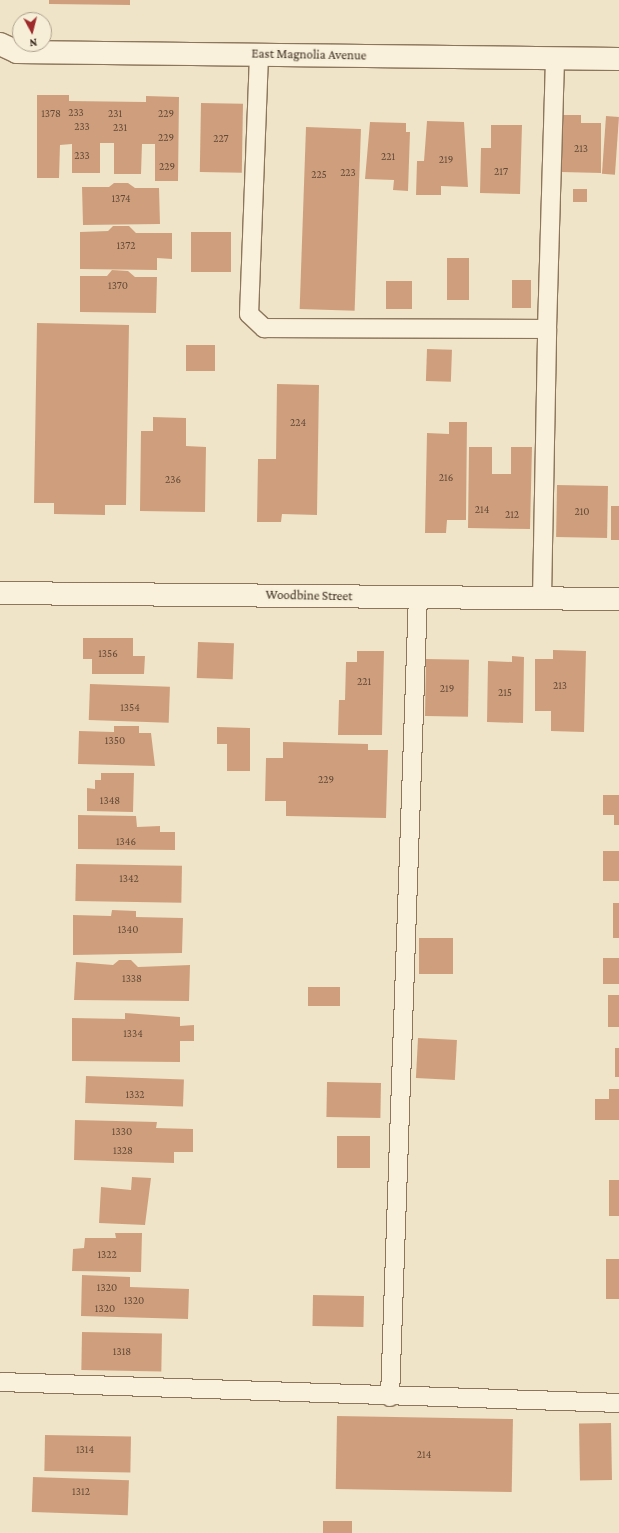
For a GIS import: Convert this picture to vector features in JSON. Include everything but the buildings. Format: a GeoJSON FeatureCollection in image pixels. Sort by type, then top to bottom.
{"type":"FeatureCollection","features":[{"type":"Feature","properties":{"kind":"street","name":"East Magnolia Avenue"},"geometry":{"type":"LineString","coordinates":[[0,44],[17,52],[619,59]]}},
{"type":"Feature","properties":{"kind":"street","name":"Woodbine Street"},"geometry":{"type":"LineString","coordinates":[[0,593],[619,599]]}},
{"type":"Feature","properties":{"kind":"lane"},"geometry":{"type":"LineString","coordinates":[[259,55],[249,314],[264,328],[547,328]]}},
{"type":"Feature","properties":{"kind":"lane"},"geometry":{"type":"LineString","coordinates":[[542,598],[547,328],[555,58]]}},
{"type":"Feature","properties":{"kind":"lane"},"geometry":{"type":"LineString","coordinates":[[390,1397],[418,597]]}},
{"type":"Feature","properties":{"kind":"lane"},"geometry":{"type":"LineString","coordinates":[[0,1382],[619,1404]]}}]}
